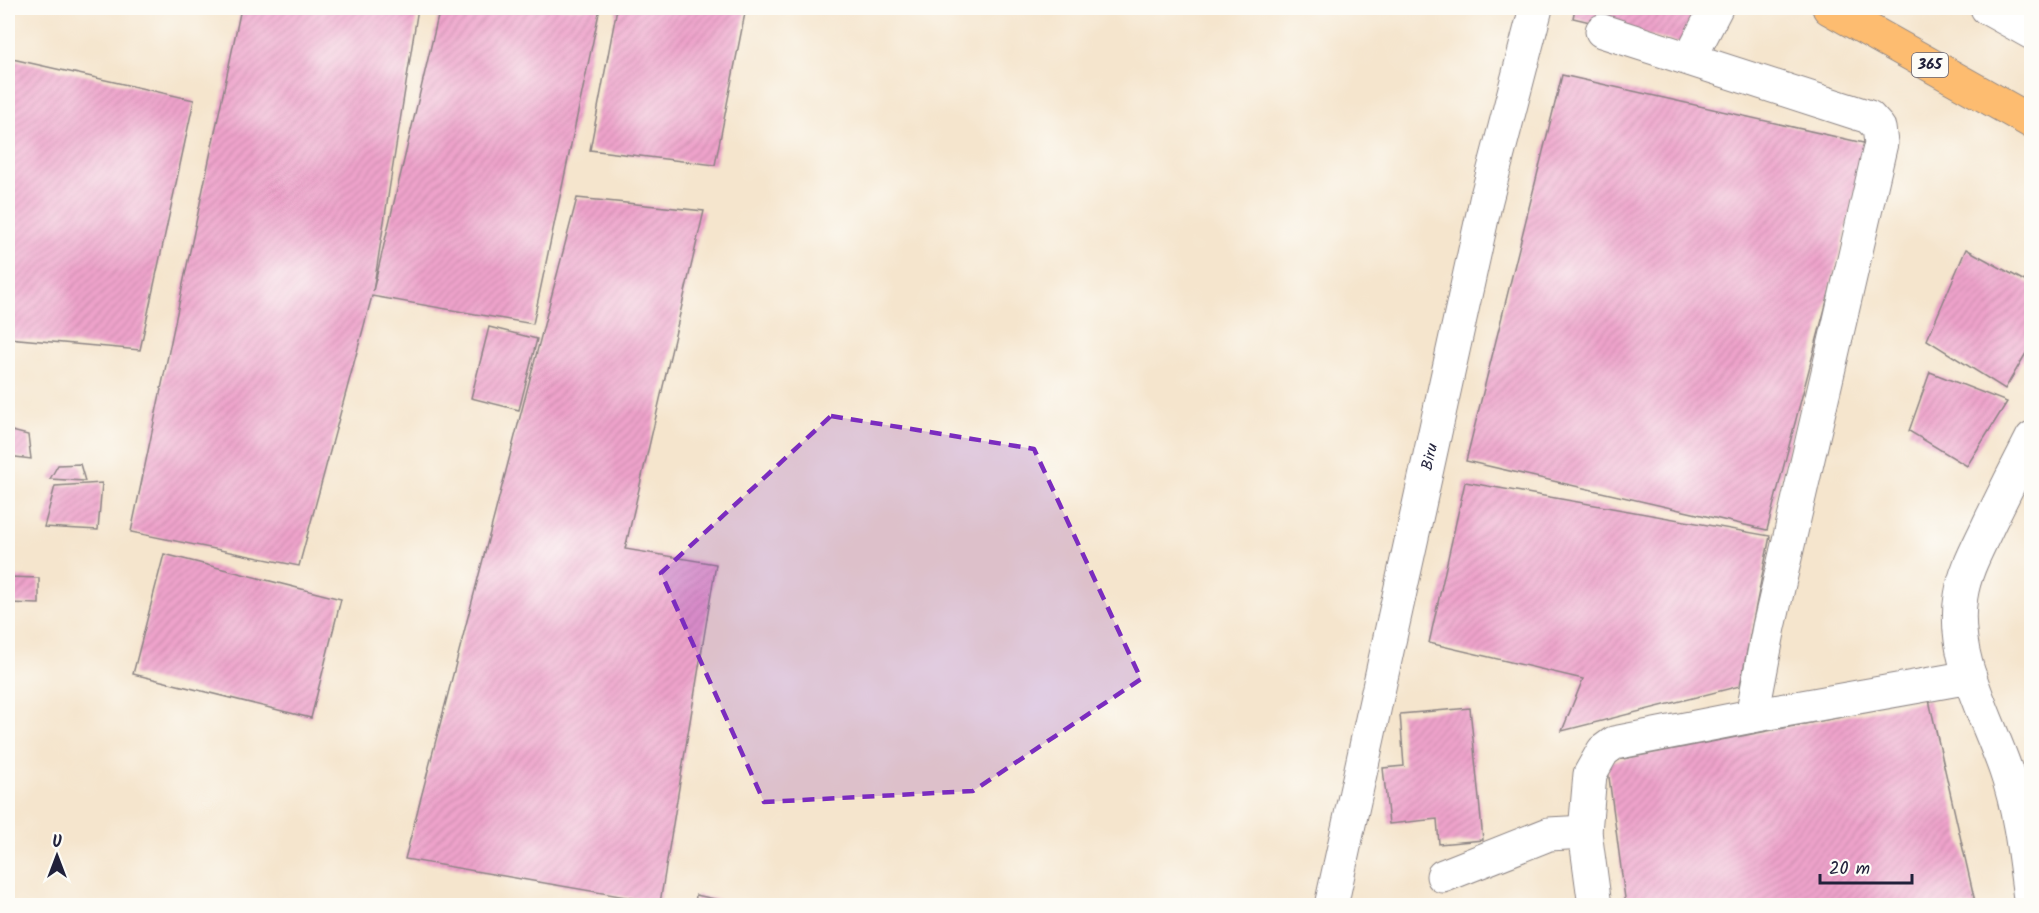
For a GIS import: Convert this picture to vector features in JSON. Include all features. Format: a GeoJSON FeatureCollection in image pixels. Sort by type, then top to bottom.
{"type":"FeatureCollection","features":[{"type":"Feature","properties":{"kind":"main road","name":"365"},"geometry":{"type":"LineString","coordinates":[[1828,8],[2031,122]]}},
{"type":"Feature","properties":{"kind":"street","name":"Biru"},"geometry":{"type":"LineString","coordinates":[[1331,906],[1486,200],[1536,8]]}},
{"type":"Feature","properties":{"kind":"street"},"geometry":{"type":"LineString","coordinates":[[1690,58],[1716,8]]}},
{"type":"Feature","properties":{"kind":"street"},"geometry":{"type":"LineString","coordinates":[[1987,8],[2031,33]]}},
{"type":"Feature","properties":{"kind":"street"},"geometry":{"type":"LineString","coordinates":[[1602,31],[1869,117],[1879,128],[1881,143],[1770,627],[1752,716]]}},
{"type":"Feature","properties":{"kind":"street"},"geometry":{"type":"LineString","coordinates":[[2031,438],[1966,572],[1960,598],[1962,649],[1970,677],[2007,772],[2021,835],[2031,906]]}},
{"type":"Feature","properties":{"kind":"street"},"geometry":{"type":"LineString","coordinates":[[1595,906],[1585,832],[1590,774],[1603,751],[1614,743],[1970,677]]}},
{"type":"Feature","properties":{"kind":"street"},"geometry":{"type":"LineString","coordinates":[[1443,876],[1549,834],[1585,832]]}},
{"type":"Feature","properties":{"kind":"highlighted area"},"geometry":{"type":"Polygon","coordinates":[[[831,416],[1034,449],[1141,679],[973,791],[764,802],[661,573],[831,416]]]}},
{"type":"Feature","properties":{"kind":"building"},"geometry":{"type":"Polygon","coordinates":[[[241,8],[418,8],[373,291],[440,8],[600,8],[533,324],[372,296],[299,566],[131,532],[241,8]]]}},
{"type":"Feature","properties":{"kind":"building"},"geometry":{"type":"Polygon","coordinates":[[[617,8],[746,8],[715,165],[590,150],[617,8]]]}},
{"type":"Feature","properties":{"kind":"building"},"geometry":{"type":"Polygon","coordinates":[[[1575,8],[1700,8],[1696,47],[1573,18],[1575,8]]]}},
{"type":"Feature","properties":{"kind":"building"},"geometry":{"type":"Polygon","coordinates":[[[1917,8],[1917,13],[1883,9],[1917,8]]]}},
{"type":"Feature","properties":{"kind":"building"},"geometry":{"type":"Polygon","coordinates":[[[8,58],[194,100],[140,350],[8,338],[8,58]]]}},
{"type":"Feature","properties":{"kind":"building"},"geometry":{"type":"Polygon","coordinates":[[[1562,75],[1868,144],[1767,530],[1466,461],[1562,75]]]}},
{"type":"Feature","properties":{"kind":"building"},"geometry":{"type":"Polygon","coordinates":[[[577,198],[704,211],[625,549],[716,564],[660,903],[405,859],[577,198]]]}},
{"type":"Feature","properties":{"kind":"building"},"geometry":{"type":"Polygon","coordinates":[[[1966,249],[2032,285],[2032,343],[2005,389],[1927,340],[1966,249]]]}},
{"type":"Feature","properties":{"kind":"building"},"geometry":{"type":"Polygon","coordinates":[[[489,327],[537,339],[519,410],[471,398],[489,327]]]}},
{"type":"Feature","properties":{"kind":"building"},"geometry":{"type":"Polygon","coordinates":[[[1930,372],[2007,402],[1967,466],[1909,431],[1930,372]]]}},
{"type":"Feature","properties":{"kind":"building"},"geometry":{"type":"Polygon","coordinates":[[[8,430],[28,435],[31,459],[8,456],[8,430]]]}},
{"type":"Feature","properties":{"kind":"building"},"geometry":{"type":"Polygon","coordinates":[[[80,464],[85,481],[50,479],[58,465],[80,464]]]}},
{"type":"Feature","properties":{"kind":"building"},"geometry":{"type":"Polygon","coordinates":[[[1465,482],[1770,536],[1740,686],[1562,731],[1583,679],[1429,643],[1465,482]]]}},
{"type":"Feature","properties":{"kind":"building"},"geometry":{"type":"Polygon","coordinates":[[[102,483],[98,530],[44,527],[55,486],[102,483]]]}},
{"type":"Feature","properties":{"kind":"building"},"geometry":{"type":"Polygon","coordinates":[[[164,554],[341,599],[311,718],[133,674],[164,554]]]}},
{"type":"Feature","properties":{"kind":"building"},"geometry":{"type":"Polygon","coordinates":[[[8,577],[39,578],[39,604],[8,603],[8,577]]]}},
{"type":"Feature","properties":{"kind":"building"},"geometry":{"type":"Polygon","coordinates":[[[1929,700],[1976,906],[1626,906],[1607,762],[1929,700]]]}},
{"type":"Feature","properties":{"kind":"building"},"geometry":{"type":"Polygon","coordinates":[[[1470,708],[1483,840],[1439,844],[1437,819],[1389,824],[1383,768],[1404,766],[1400,714],[1470,708]]]}},
{"type":"Feature","properties":{"kind":"building"},"geometry":{"type":"Polygon","coordinates":[[[696,895],[729,902],[728,906],[695,906],[696,895]]]}}]}
